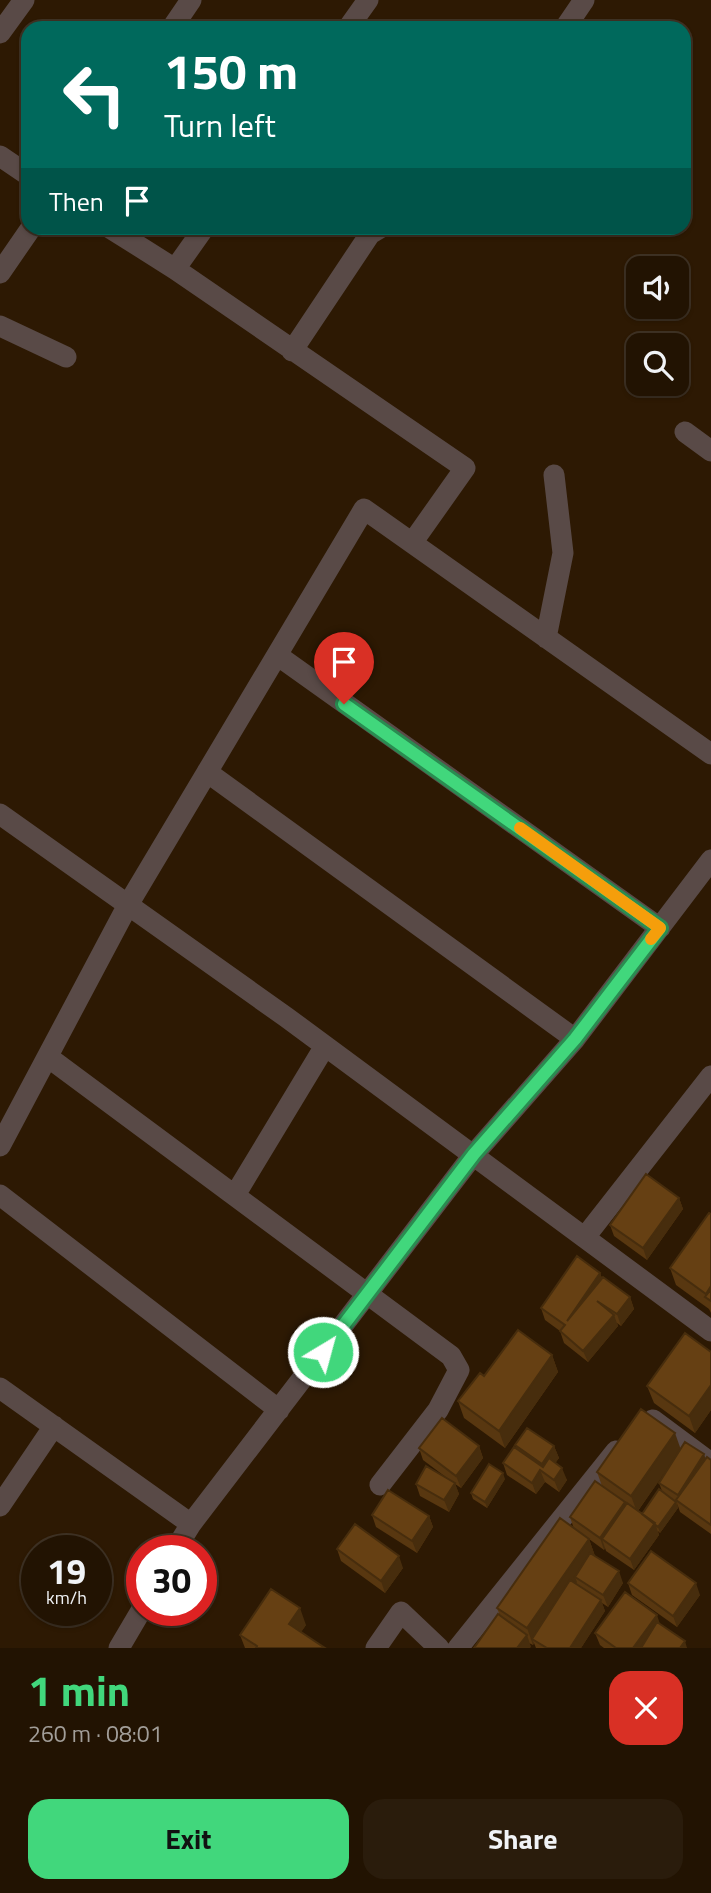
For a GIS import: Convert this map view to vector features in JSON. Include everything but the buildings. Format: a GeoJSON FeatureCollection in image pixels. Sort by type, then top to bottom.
{"type":"FeatureCollection","features":[{"type":"Feature","properties":{"kind":"street"},"geometry":{"type":"LineString","coordinates":[[0,33],[24,0]]}},
{"type":"Feature","properties":{"kind":"street"},"geometry":{"type":"LineString","coordinates":[[177,21],[191,0]]}},
{"type":"Feature","properties":{"kind":"street"},"geometry":{"type":"LineString","coordinates":[[353,21],[368,0]]}},
{"type":"Feature","properties":{"kind":"street"},"geometry":{"type":"LineString","coordinates":[[570,21],[583,0]]}},
{"type":"Feature","properties":{"kind":"street"},"geometry":{"type":"LineString","coordinates":[[0,156],[21,170]]}},
{"type":"Feature","properties":{"kind":"street"},"geometry":{"type":"LineString","coordinates":[[0,273],[27,235]]}},
{"type":"Feature","properties":{"kind":"street"},"geometry":{"type":"LineString","coordinates":[[121,235],[465,468],[412,543]]}},
{"type":"Feature","properties":{"kind":"street"},"geometry":{"type":"LineString","coordinates":[[175,269],[199,235]]}},
{"type":"Feature","properties":{"kind":"street"},"geometry":{"type":"LineString","coordinates":[[292,351],[369,235]]}},
{"type":"Feature","properties":{"kind":"street"},"geometry":{"type":"LineString","coordinates":[[0,326],[66,357]]}},
{"type":"Feature","properties":{"kind":"street"},"geometry":{"type":"LineString","coordinates":[[685,432],[711,451]]}},
{"type":"Feature","properties":{"kind":"street"},"geometry":{"type":"LineString","coordinates":[[546,638],[564,552],[554,475]]}},
{"type":"Feature","properties":{"kind":"street"},"geometry":{"type":"LineString","coordinates":[[0,1146],[129,903],[364,509],[711,754]]}},
{"type":"Feature","properties":{"kind":"street"},"geometry":{"type":"LineString","coordinates":[[277,655],[660,928]]}},
{"type":"Feature","properties":{"kind":"street"},"geometry":{"type":"LineString","coordinates":[[207,772],[575,1039]]}},
{"type":"Feature","properties":{"kind":"street"},"geometry":{"type":"LineString","coordinates":[[0,814],[129,903],[326,1046],[711,1331]]}},
{"type":"Feature","properties":{"kind":"street"},"geometry":{"type":"LineString","coordinates":[[184,1535],[474,1154],[575,1039],[711,860]]}},
{"type":"Feature","properties":{"kind":"street"},"geometry":{"type":"LineString","coordinates":[[234,1195],[326,1046]]}},
{"type":"Feature","properties":{"kind":"street"},"geometry":{"type":"LineString","coordinates":[[48,1057],[451,1356],[459,1370],[438,1410],[380,1485]]}},
{"type":"Feature","properties":{"kind":"street"},"geometry":{"type":"LineString","coordinates":[[585,1237],[711,1076]]}},
{"type":"Feature","properties":{"kind":"street"},"geometry":{"type":"LineString","coordinates":[[0,1195],[279,1410]]}},
{"type":"Feature","properties":{"kind":"street"},"geometry":{"type":"LineString","coordinates":[[0,1388],[191,1524]]}},
{"type":"Feature","properties":{"kind":"street"},"geometry":{"type":"LineString","coordinates":[[458,1648],[646,1415],[711,1462]]}},
{"type":"Feature","properties":{"kind":"street"},"geometry":{"type":"LineString","coordinates":[[0,1506],[54,1426]]}},
{"type":"Feature","properties":{"kind":"street"},"geometry":{"type":"LineString","coordinates":[[376,1648],[401,1612],[439,1648]]}},
{"type":"Feature","properties":{"kind":"street"},"geometry":{"type":"LineString","coordinates":[[119,1648],[132,1626]]}},
{"type":"Feature","properties":{"kind":"slow traffic"},"geometry":{"type":"LineString","coordinates":[[520,828],[660,928],[651,939]]}},
{"type":"Feature","properties":{"kind":"route"},"geometry":{"type":"LineString","coordinates":[[323,1352],[474,1154],[575,1039],[660,928],[344,704]]}}]}
